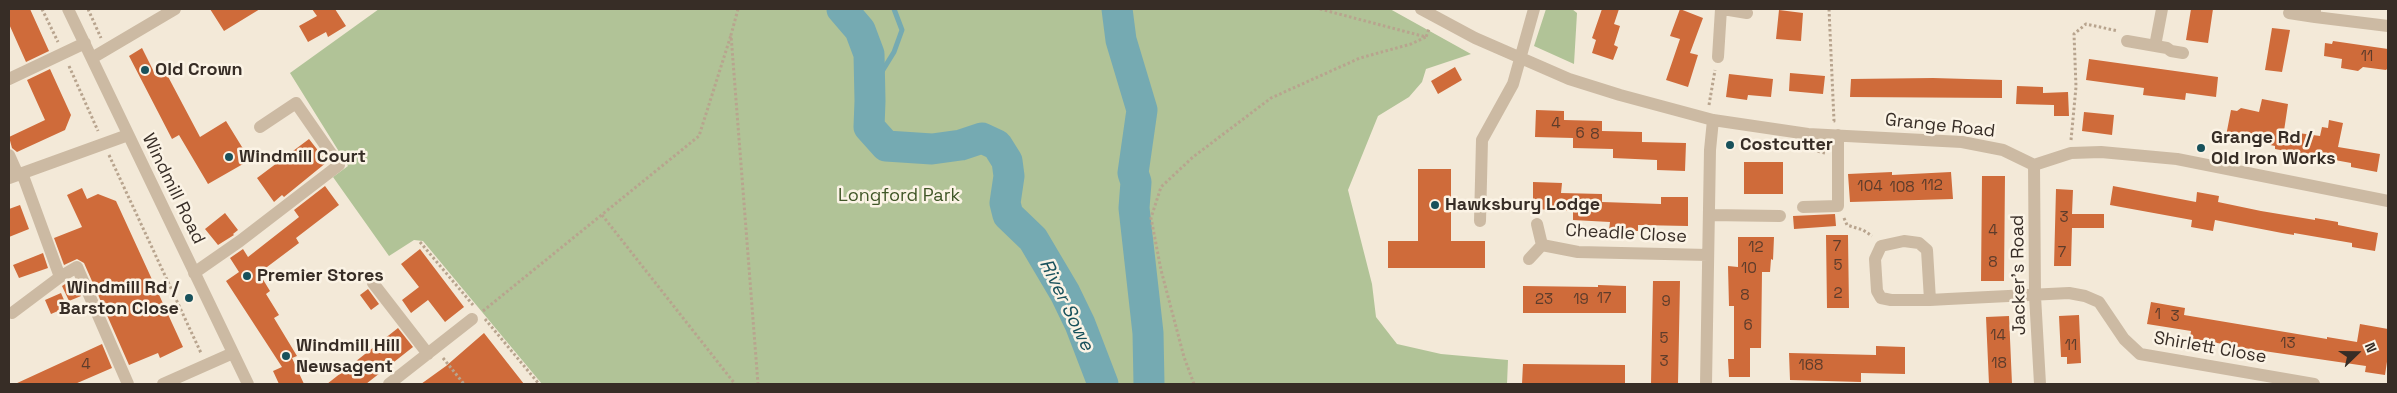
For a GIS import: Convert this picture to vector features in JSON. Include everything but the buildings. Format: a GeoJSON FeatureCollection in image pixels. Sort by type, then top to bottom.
{"type":"FeatureCollection","features":[{"type":"Feature","properties":{"kind":"street","name":"Windmill Road"},"geometry":{"type":"LineString","coordinates":[[68,9],[248,384]]}},
{"type":"Feature","properties":{"kind":"street"},"geometry":{"type":"LineString","coordinates":[[92,58],[174,9]]}},
{"type":"Feature","properties":{"kind":"street","name":"Grange Road"},"geometry":{"type":"LineString","coordinates":[[1421,9],[1519,58],[1569,79],[1710,119],[1808,134],[1962,142],[2003,150],[2034,165]]}},
{"type":"Feature","properties":{"kind":"street"},"geometry":{"type":"LineString","coordinates":[[1480,221],[1482,140],[1513,84],[1534,9]]}},
{"type":"Feature","properties":{"kind":"street"},"geometry":{"type":"LineString","coordinates":[[1718,57],[1722,9],[1747,13]]}},
{"type":"Feature","properties":{"kind":"street"},"geometry":{"type":"LineString","coordinates":[[2155,46],[2162,9]]}},
{"type":"Feature","properties":{"kind":"street"},"geometry":{"type":"LineString","coordinates":[[2289,13],[2315,13],[2388,26]]}},
{"type":"Feature","properties":{"kind":"street"},"geometry":{"type":"LineString","coordinates":[[2127,40],[2183,53]]}},
{"type":"Feature","properties":{"kind":"street"},"geometry":{"type":"LineString","coordinates":[[9,78],[84,43]]}},
{"type":"Feature","properties":{"kind":"street"},"geometry":{"type":"LineString","coordinates":[[194,273],[240,241],[339,165],[296,103],[260,127]]}},
{"type":"Feature","properties":{"kind":"street","name":"Cheadle Close"},"geometry":{"type":"LineString","coordinates":[[1706,384],[1710,119]]}},
{"type":"Feature","properties":{"kind":"street"},"geometry":{"type":"LineString","coordinates":[[16,176],[128,135]]}},
{"type":"Feature","properties":{"kind":"street"},"geometry":{"type":"LineString","coordinates":[[1803,207],[1838,206],[1838,135]]}},
{"type":"Feature","properties":{"kind":"street"},"geometry":{"type":"LineString","coordinates":[[2034,165],[2071,153],[2101,152],[2177,159],[2388,201]]}},
{"type":"Feature","properties":{"kind":"street"},"geometry":{"type":"LineString","coordinates":[[9,155],[16,176],[60,277]]}},
{"type":"Feature","properties":{"kind":"street","name":"Jacker's Road"},"geometry":{"type":"LineString","coordinates":[[2034,165],[2035,296],[2040,384]]}},
{"type":"Feature","properties":{"kind":"street"},"geometry":{"type":"LineString","coordinates":[[1709,215],[1780,216]]}},
{"type":"Feature","properties":{"kind":"street","name":"Cheadle Close"},"geometry":{"type":"LineString","coordinates":[[1537,224],[1542,245]]}},
{"type":"Feature","properties":{"kind":"street"},"geometry":{"type":"LineString","coordinates":[[1904,241],[1919,243],[1927,250],[1929,258],[1930,300],[1891,300],[1881,298],[1876,291],[1875,259],[1881,246],[1887,243],[1904,241]]}},
{"type":"Feature","properties":{"kind":"street","name":"Cheadle Close"},"geometry":{"type":"LineString","coordinates":[[1542,245],[1578,252],[1708,255]]}},
{"type":"Feature","properties":{"kind":"street","name":"Cheadle Close"},"geometry":{"type":"LineString","coordinates":[[1529,259],[1542,245]]}},
{"type":"Feature","properties":{"kind":"street"},"geometry":{"type":"LineString","coordinates":[[12,313],[60,277],[77,267],[128,384]]}},
{"type":"Feature","properties":{"kind":"street"},"geometry":{"type":"LineString","coordinates":[[373,283],[432,351]]}},
{"type":"Feature","properties":{"kind":"street","name":"Shirlett Close"},"geometry":{"type":"LineString","coordinates":[[1930,300],[2068,293],[2099,302],[2124,339],[2140,354],[2314,384]]}},
{"type":"Feature","properties":{"kind":"street"},"geometry":{"type":"LineString","coordinates":[[389,384],[476,316]]}},
{"type":"Feature","properties":{"kind":"street"},"geometry":{"type":"LineString","coordinates":[[163,384],[233,353]]}},
{"type":"Feature","properties":{"kind":"path"},"geometry":{"type":"LineString","coordinates":[[42,9],[207,365]]}},
{"type":"Feature","properties":{"kind":"path"},"geometry":{"type":"LineString","coordinates":[[88,9],[106,50]]}},
{"type":"Feature","properties":{"kind":"path"},"geometry":{"type":"LineString","coordinates":[[476,316],[699,136],[732,35],[738,9]]}},
{"type":"Feature","properties":{"kind":"path"},"geometry":{"type":"LineString","coordinates":[[1320,9],[1426,37]]}},
{"type":"Feature","properties":{"kind":"path"},"geometry":{"type":"LineString","coordinates":[[1825,121],[1834,121],[1828,9]]}},
{"type":"Feature","properties":{"kind":"path"},"geometry":{"type":"LineString","coordinates":[[1194,384],[1184,357],[1161,270],[1151,218],[1161,187],[1193,157],[1271,98],[1360,58],[1411,44],[1426,37],[1434,17]]}},
{"type":"Feature","properties":{"kind":"path"},"geometry":{"type":"LineString","coordinates":[[2071,153],[2071,121],[2076,87],[2074,34],[2086,24],[2123,32],[2127,40]]}},
{"type":"Feature","properties":{"kind":"path"},"geometry":{"type":"LineString","coordinates":[[732,35],[758,384]]}},
{"type":"Feature","properties":{"kind":"path"},"geometry":{"type":"LineString","coordinates":[[1710,119],[1718,57]]}},
{"type":"Feature","properties":{"kind":"path"},"geometry":{"type":"LineString","coordinates":[[1838,206],[1847,225],[1863,230],[1881,246]]}},
{"type":"Feature","properties":{"kind":"path"},"geometry":{"type":"LineString","coordinates":[[602,215],[734,384]]}},
{"type":"Feature","properties":{"kind":"path"},"geometry":{"type":"LineString","coordinates":[[420,242],[476,316],[539,384]]}},
{"type":"Feature","properties":{"kind":"path"},"geometry":{"type":"LineString","coordinates":[[432,351],[464,384]]}},
{"type":"Feature","properties":{"kind":"green space","name":"Longford Park"},"geometry":{"type":"Polygon","coordinates":[[[379,9],[1390,9],[1471,54],[1426,69],[1422,82],[1409,97],[1378,116],[1348,190],[1372,284],[1376,317],[1397,344],[1441,354],[1508,360],[1507,384],[542,384],[423,241],[414,240],[389,256],[333,177],[348,166],[290,73],[379,9]]]}},
{"type":"Feature","properties":{"kind":"green space"},"geometry":{"type":"Polygon","coordinates":[[[1546,9],[1572,9],[1577,13],[1574,64],[1534,46],[1546,9]]]}},
{"type":"Feature","properties":{"kind":"waterway","name":"River Sowe"},"geometry":{"type":"LineString","coordinates":[[842,9],[860,30],[869,54],[869,127],[886,146],[932,149],[961,145],[982,138],[997,145],[1007,161],[1009,176],[1005,203],[1008,215],[1033,239],[1065,293],[1080,324],[1103,384]]}},
{"type":"Feature","properties":{"kind":"waterway"},"geometry":{"type":"LineString","coordinates":[[870,91],[894,52],[902,30],[894,9]]}},
{"type":"Feature","properties":{"kind":"waterway","name":"River Sowe"},"geometry":{"type":"LineString","coordinates":[[1117,9],[1121,40],[1142,110],[1133,173],[1136,182],[1134,208],[1148,333],[1149,384]]}},
{"type":"Feature","properties":{"kind":"place","name":"Old Crown"},"geometry":{"type":"Point","coordinates":[145,70]}},
{"type":"Feature","properties":{"kind":"place","name":"Costcutter"},"geometry":{"type":"Point","coordinates":[1730,145]}},
{"type":"Feature","properties":{"kind":"place","name":"Grange Rd / Old Iron Works"},"geometry":{"type":"Point","coordinates":[2201,148]}},
{"type":"Feature","properties":{"kind":"place","name":"Windmill Court"},"geometry":{"type":"Point","coordinates":[229,157]}},
{"type":"Feature","properties":{"kind":"place","name":"Hawksbury Lodge"},"geometry":{"type":"Point","coordinates":[1435,205]}},
{"type":"Feature","properties":{"kind":"place","name":"Premier Stores"},"geometry":{"type":"Point","coordinates":[247,276]}},
{"type":"Feature","properties":{"kind":"place","name":"Windmill Rd / Barston Close"},"geometry":{"type":"Point","coordinates":[189,298]}},
{"type":"Feature","properties":{"kind":"place","name":"Windmill Hill Newsagent"},"geometry":{"type":"Point","coordinates":[286,356]}}]}
